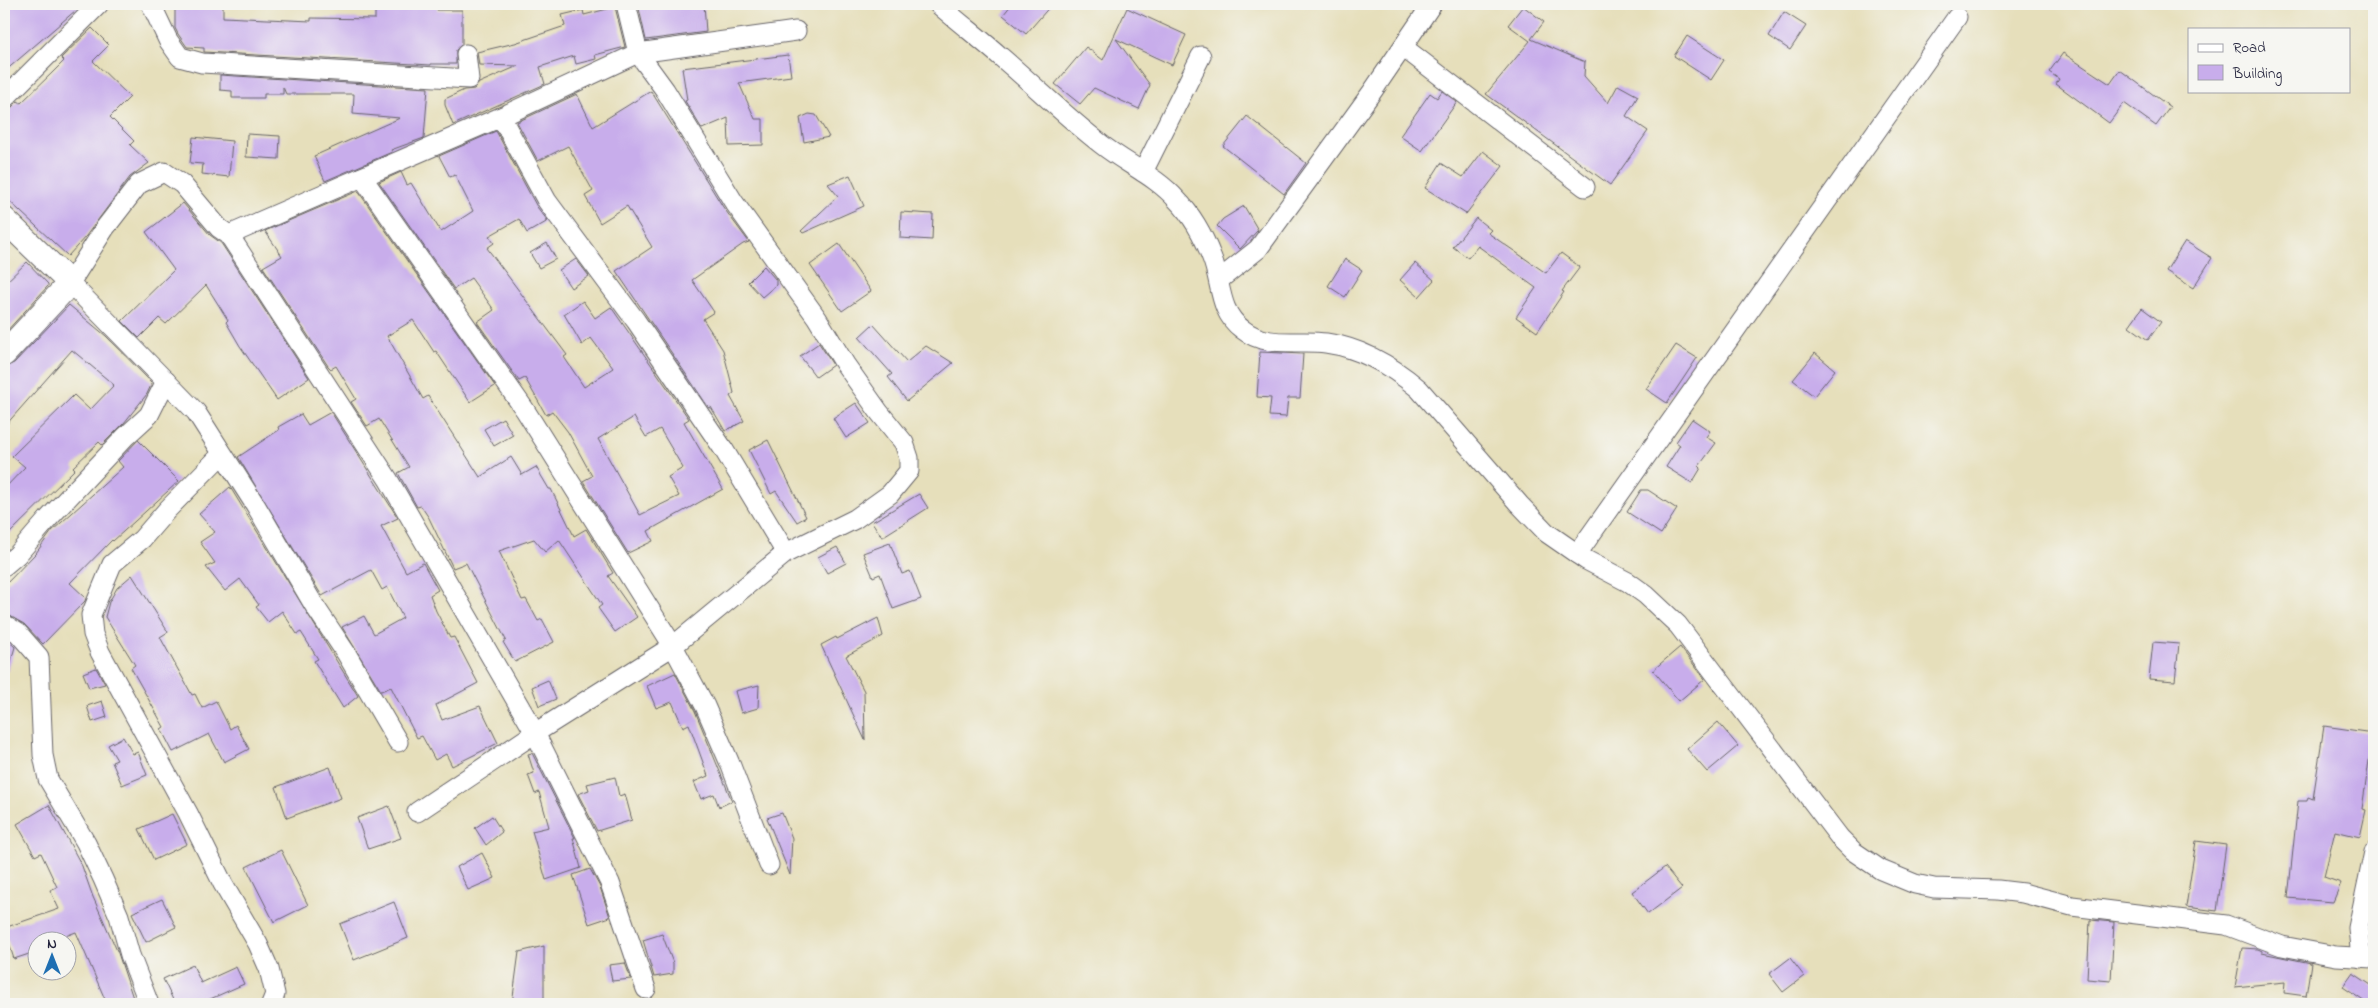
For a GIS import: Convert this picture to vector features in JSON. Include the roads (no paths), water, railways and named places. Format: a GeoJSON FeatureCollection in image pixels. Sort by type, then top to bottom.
{"type":"FeatureCollection","features":[{"type":"Feature","properties":{"kind":"street"},"geometry":{"type":"LineString","coordinates":[[4,99],[98,4]]}},
{"type":"Feature","properties":{"kind":"street"},"geometry":{"type":"LineString","coordinates":[[151,4],[158,22],[177,53],[192,61],[202,63],[468,80],[466,54]]}},
{"type":"Feature","properties":{"kind":"street"},"geometry":{"type":"LineString","coordinates":[[416,812],[535,733],[673,646],[786,553],[855,519],[890,494],[909,472],[910,464],[904,443],[845,364],[817,318],[733,201],[665,90],[638,53],[626,4]]}},
{"type":"Feature","properties":{"kind":"street"},"geometry":{"type":"LineString","coordinates":[[938,4],[1082,130],[1161,184],[1178,200],[1193,220],[1213,259],[1220,296],[1226,311],[1241,329],[1252,336],[1277,342],[1307,342],[1342,346],[1370,356],[1402,375],[1419,389],[1532,519],[1577,554],[1628,582],[1646,595],[1678,625],[1840,838],[1859,856],[1881,870],[1906,881],[1934,888],[2023,893],[2072,906],[2226,925],[2282,946],[2311,952],[2368,958],[2358,928],[2374,852]]}},
{"type":"Feature","properties":{"kind":"street"},"geometry":{"type":"LineString","coordinates":[[1218,280],[1258,249],[1372,92],[1432,4]]}},
{"type":"Feature","properties":{"kind":"street"},"geometry":{"type":"LineString","coordinates":[[1577,554],[1957,17]]}},
{"type":"Feature","properties":{"kind":"street"},"geometry":{"type":"LineString","coordinates":[[229,236],[501,117],[638,53],[796,30]]}},
{"type":"Feature","properties":{"kind":"street"},"geometry":{"type":"LineString","coordinates":[[1403,47],[1585,187]]}},
{"type":"Feature","properties":{"kind":"street"},"geometry":{"type":"LineString","coordinates":[[1143,172],[1201,56]]}},
{"type":"Feature","properties":{"kind":"street"},"geometry":{"type":"LineString","coordinates":[[501,117],[547,201],[636,321],[719,442],[786,553]]}},
{"type":"Feature","properties":{"kind":"street"},"geometry":{"type":"LineString","coordinates":[[4,354],[70,283],[105,228],[139,184],[164,172],[182,184],[219,228],[229,236],[388,479],[535,733],[610,883],[646,989]]}},
{"type":"Feature","properties":{"kind":"street"},"geometry":{"type":"LineString","coordinates":[[362,177],[525,410],[673,646],[705,706],[731,766],[769,865]]}},
{"type":"Feature","properties":{"kind":"street"},"geometry":{"type":"LineString","coordinates":[[4,219],[70,283],[196,412],[234,471],[398,742]]}},
{"type":"Feature","properties":{"kind":"street"},"geometry":{"type":"LineString","coordinates":[[4,566],[17,555],[125,437],[149,415],[166,381]]}},
{"type":"Feature","properties":{"kind":"street"},"geometry":{"type":"LineString","coordinates":[[222,454],[167,510],[142,539],[112,564],[91,615],[93,634],[100,652],[188,812],[222,884],[258,944],[269,969],[275,994],[271,1004]]}},
{"type":"Feature","properties":{"kind":"street"},"geometry":{"type":"LineString","coordinates":[[4,624],[18,633],[39,657],[43,755],[48,779],[86,843],[103,878],[119,916],[130,955],[149,1004]]}}]}
